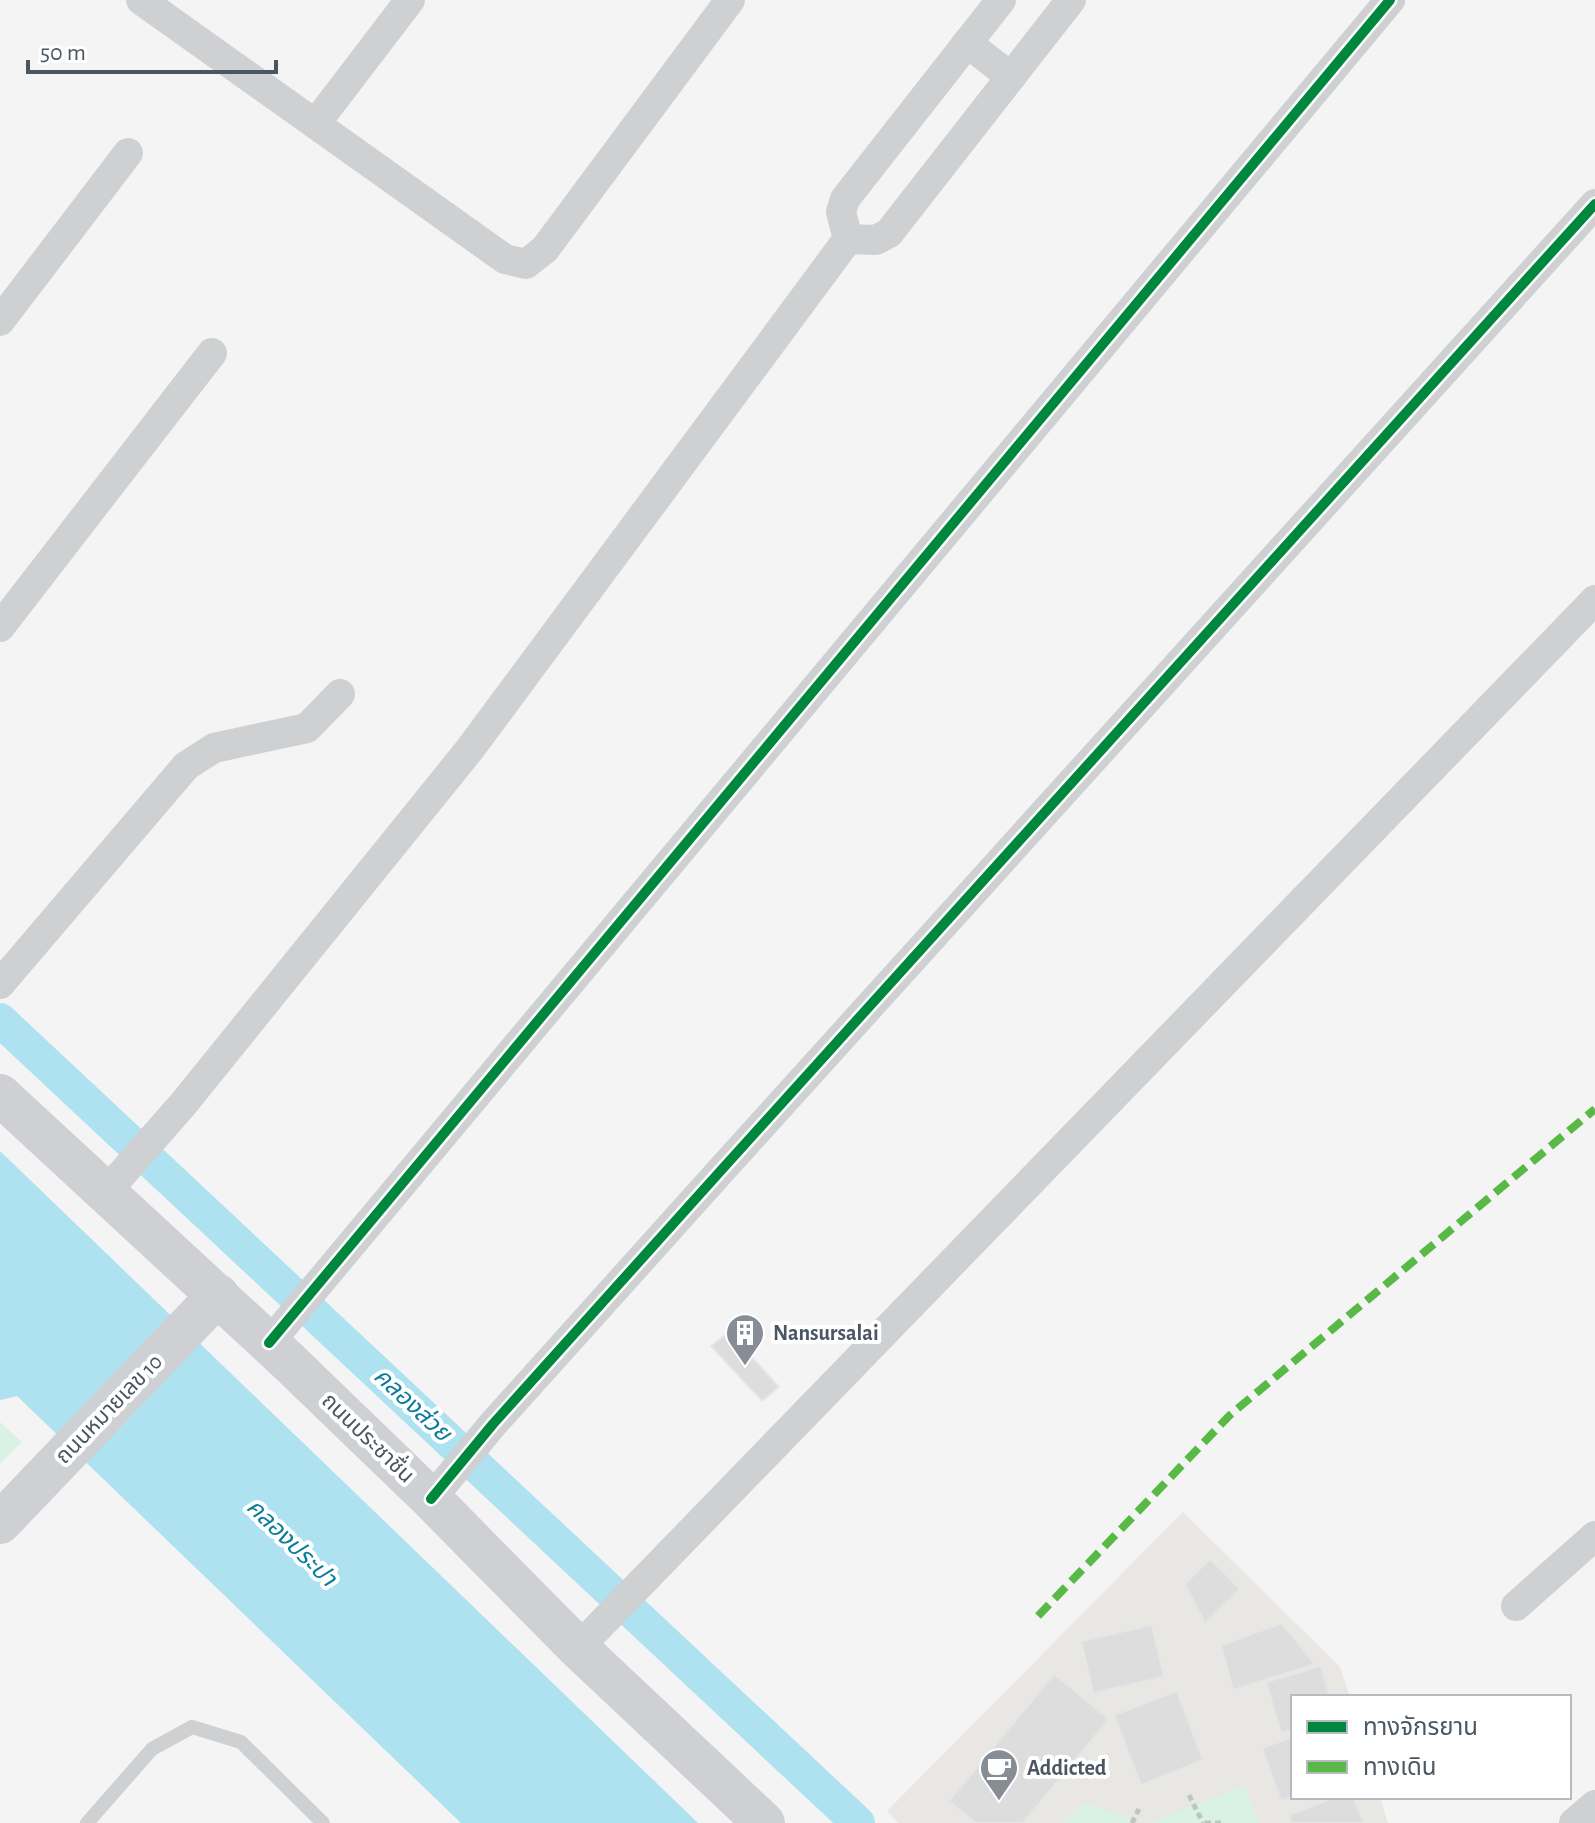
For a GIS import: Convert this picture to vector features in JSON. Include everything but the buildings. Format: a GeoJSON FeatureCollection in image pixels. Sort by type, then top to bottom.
{"type":"FeatureCollection","features":[{"type":"Feature","properties":{"kind":"main road","name":"ถนนประชาชื่น"},"geometry":{"type":"LineString","coordinates":[[0,1095],[118,1178],[206,1308],[280,1331],[443,1484],[764,1823]]}},
{"type":"Feature","properties":{"kind":"main road","name":"ถนนหมายเลข 10"},"geometry":{"type":"LineString","coordinates":[[0,1523],[206,1308]]}},
{"type":"Feature","properties":{"kind":"street"},"geometry":{"type":"LineString","coordinates":[[141,0],[505,259],[526,264],[545,249],[730,0]]}},
{"type":"Feature","properties":{"kind":"street"},"geometry":{"type":"LineString","coordinates":[[316,123],[410,0]]}},
{"type":"Feature","properties":{"kind":"street"},"geometry":{"type":"LineString","coordinates":[[848,239],[841,212],[845,199],[1001,0]]}},
{"type":"Feature","properties":{"kind":"street"},"geometry":{"type":"LineString","coordinates":[[848,239],[876,240],[889,233],[1071,0]]}},
{"type":"Feature","properties":{"kind":"street"},"geometry":{"type":"LineString","coordinates":[[280,1331],[1390,0]]}},
{"type":"Feature","properties":{"kind":"street"},"geometry":{"type":"LineString","coordinates":[[967,43],[1011,77]]}},
{"type":"Feature","properties":{"kind":"street"},"geometry":{"type":"LineString","coordinates":[[0,321],[128,153]]}},
{"type":"Feature","properties":{"kind":"street"},"geometry":{"type":"LineString","coordinates":[[443,1484],[493,1424],[1595,204]]}},
{"type":"Feature","properties":{"kind":"street"},"geometry":{"type":"LineString","coordinates":[[118,1178],[171,1118],[470,749],[848,239]]}},
{"type":"Feature","properties":{"kind":"street"},"geometry":{"type":"LineString","coordinates":[[0,627],[212,353]]}},
{"type":"Feature","properties":{"kind":"street"},"geometry":{"type":"LineString","coordinates":[[589,1636],[1595,600]]}},
{"type":"Feature","properties":{"kind":"street"},"geometry":{"type":"LineString","coordinates":[[0,984],[186,766],[214,748],[307,728],[340,694]]}},
{"type":"Feature","properties":{"kind":"street"},"geometry":{"type":"LineString","coordinates":[[1516,1606],[1595,1536]]}},
{"type":"Feature","properties":{"kind":"street"},"geometry":{"type":"LineString","coordinates":[[1574,1823],[1595,1805]]}},
{"type":"Feature","properties":{"kind":"lane"},"geometry":{"type":"LineString","coordinates":[[87,1823],[152,1749],[192,1727],[241,1742],[323,1823]]}},
{"type":"Feature","properties":{"kind":"path"},"geometry":{"type":"LineString","coordinates":[[1189,1795],[1204,1823],[1221,1823]]}},
{"type":"Feature","properties":{"kind":"path"},"geometry":{"type":"LineString","coordinates":[[1132,1823],[1139,1809]]}},
{"type":"Feature","properties":{"kind":"shaded area"},"geometry":{"type":"Polygon","coordinates":[[[1183,1512],[1340,1667],[1349,1695],[1291,1695],[1291,1799],[1381,1799],[1388,1823],[898,1823],[887,1811],[1183,1512]]]}},
{"type":"Feature","properties":{"kind":"green space"},"geometry":{"type":"Polygon","coordinates":[[[0,1422],[22,1442],[0,1464],[0,1422]]]}},
{"type":"Feature","properties":{"kind":"green space"},"geometry":{"type":"Polygon","coordinates":[[[1244,1785],[1259,1823],[1151,1823],[1244,1785]]]}},
{"type":"Feature","properties":{"kind":"green space"},"geometry":{"type":"Polygon","coordinates":[[[1083,1803],[1133,1820],[1134,1823],[1063,1823],[1083,1803]]]}},
{"type":"Feature","properties":{"kind":"water","name":"คลองประปา"},"geometry":{"type":"Polygon","coordinates":[[[0,1151],[698,1823],[461,1823],[17,1396],[0,1400],[0,1151]]]}},
{"type":"Feature","properties":{"kind":"waterway","name":"คลองส่วย"},"geometry":{"type":"LineString","coordinates":[[0,1020],[858,1823]]}},
{"type":"Feature","properties":{"kind":"marked path"},"geometry":{"type":"LineString","coordinates":[[1038,1616],[1230,1415],[1595,1109]]}},
{"type":"Feature","properties":{"kind":"cycle path"},"geometry":{"type":"LineString","coordinates":[[269,1343],[1390,0]]}},
{"type":"Feature","properties":{"kind":"cycle path"},"geometry":{"type":"LineString","coordinates":[[431,1499],[493,1424],[1595,204]]}},
{"type":"Feature","properties":{"kind":"place","name":"Nansursalai"},"geometry":{"type":"Point","coordinates":[745,1367]}},
{"type":"Feature","properties":{"kind":"place","name":"Addicted"},"geometry":{"type":"Point","coordinates":[999,1802]}}]}
